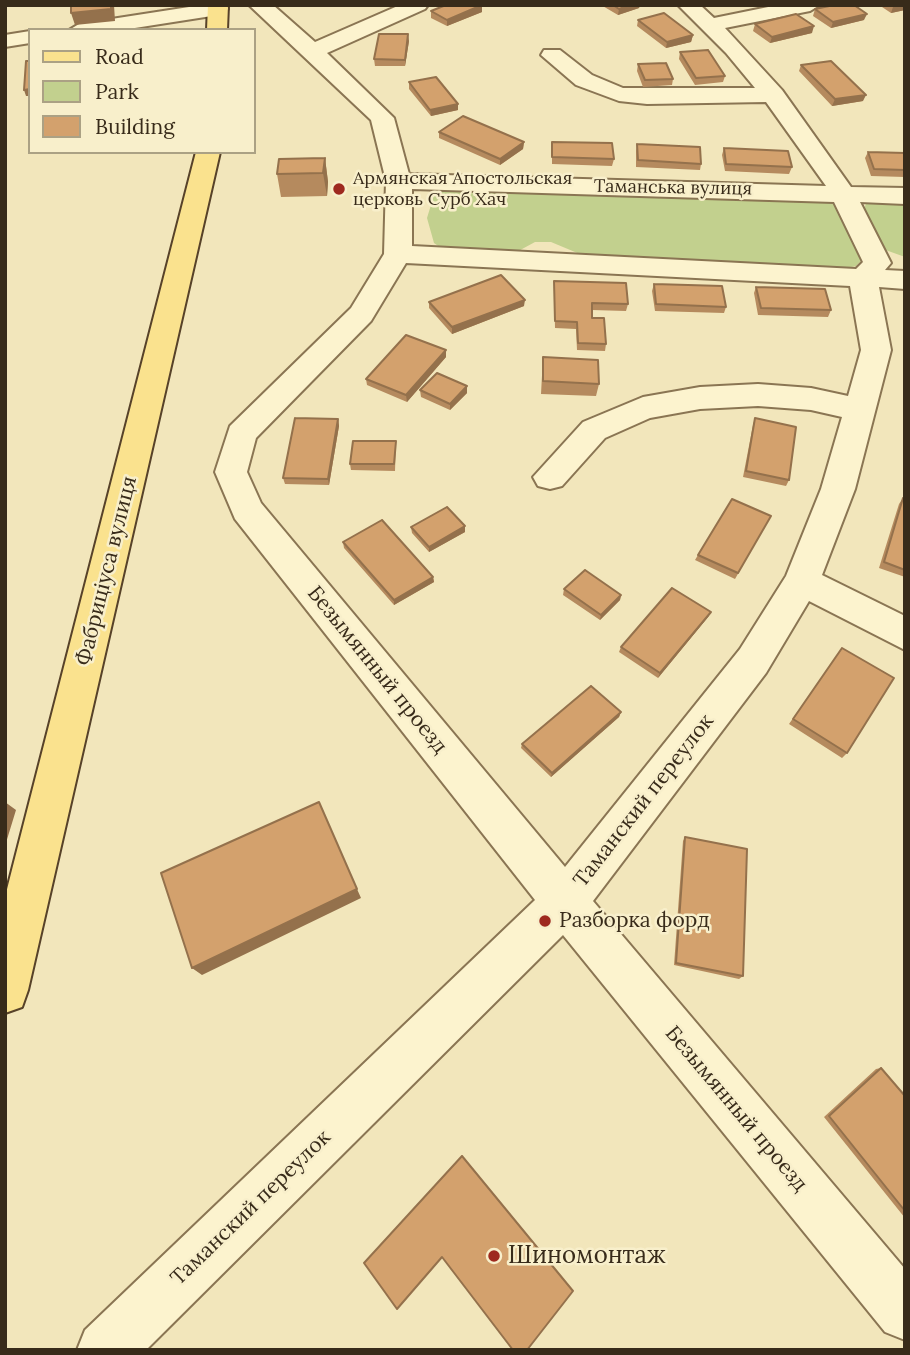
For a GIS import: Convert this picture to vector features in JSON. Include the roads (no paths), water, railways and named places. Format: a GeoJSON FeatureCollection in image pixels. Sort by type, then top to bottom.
{"type":"FeatureCollection","features":[{"type":"Feature","properties":{"kind":"main road","name":"Фабриціуса вулиця"},"geometry":{"type":"LineString","coordinates":[[5,990],[208,154]]}},
{"type":"Feature","properties":{"kind":"street"},"geometry":{"type":"LineString","coordinates":[[259,5],[313,51],[382,118],[400,181],[398,254],[905,280]]}},
{"type":"Feature","properties":{"kind":"street"},"geometry":{"type":"LineString","coordinates":[[313,51],[418,5]]}},
{"type":"Feature","properties":{"kind":"street"},"geometry":{"type":"LineString","coordinates":[[688,5],[711,24],[774,95],[843,193]]}},
{"type":"Feature","properties":{"kind":"street"},"geometry":{"type":"LineString","coordinates":[[711,24],[810,5]]}},
{"type":"Feature","properties":{"kind":"street"},"geometry":{"type":"LineString","coordinates":[[98,28],[218,15]]}},
{"type":"Feature","properties":{"kind":"street"},"geometry":{"type":"LineString","coordinates":[[5,41],[28,37]]}},
{"type":"Feature","properties":{"kind":"street"},"geometry":{"type":"LineString","coordinates":[[552,55],[584,80],[619,94],[647,97],[774,95]]}},
{"type":"Feature","properties":{"kind":"street","name":"Таманська вулиця"},"geometry":{"type":"LineString","coordinates":[[400,181],[905,196]]}},
{"type":"Feature","properties":{"kind":"street","name":"Таманский переулок"},"geometry":{"type":"LineString","coordinates":[[106,1350],[565,902],[753,661],[802,581],[838,489],[876,350],[863,278],[877,263],[843,193]]}},
{"type":"Feature","properties":{"kind":"street","name":"Безымянный проезд"},"geometry":{"type":"LineString","coordinates":[[398,254],[361,314],[241,434],[231,472],[247,510],[565,902],[905,1312]]}},
{"type":"Feature","properties":{"kind":"street"},"geometry":{"type":"LineString","coordinates":[[550,477],[594,430],[643,408],[700,398],[758,395],[811,400],[858,409]]}},
{"type":"Feature","properties":{"kind":"street"},"geometry":{"type":"LineString","coordinates":[[802,581],[905,634]]}},
{"type":"Feature","properties":{"kind":"place","name":"Армянская Апостольская церковь Сурб Хач"},"geometry":{"type":"Point","coordinates":[339,189]}},
{"type":"Feature","properties":{"kind":"place","name":"Разборка форд"},"geometry":{"type":"Point","coordinates":[545,921]}},
{"type":"Feature","properties":{"kind":"place","name":"Шиномонтаж"},"geometry":{"type":"Point","coordinates":[494,1256]}}]}
